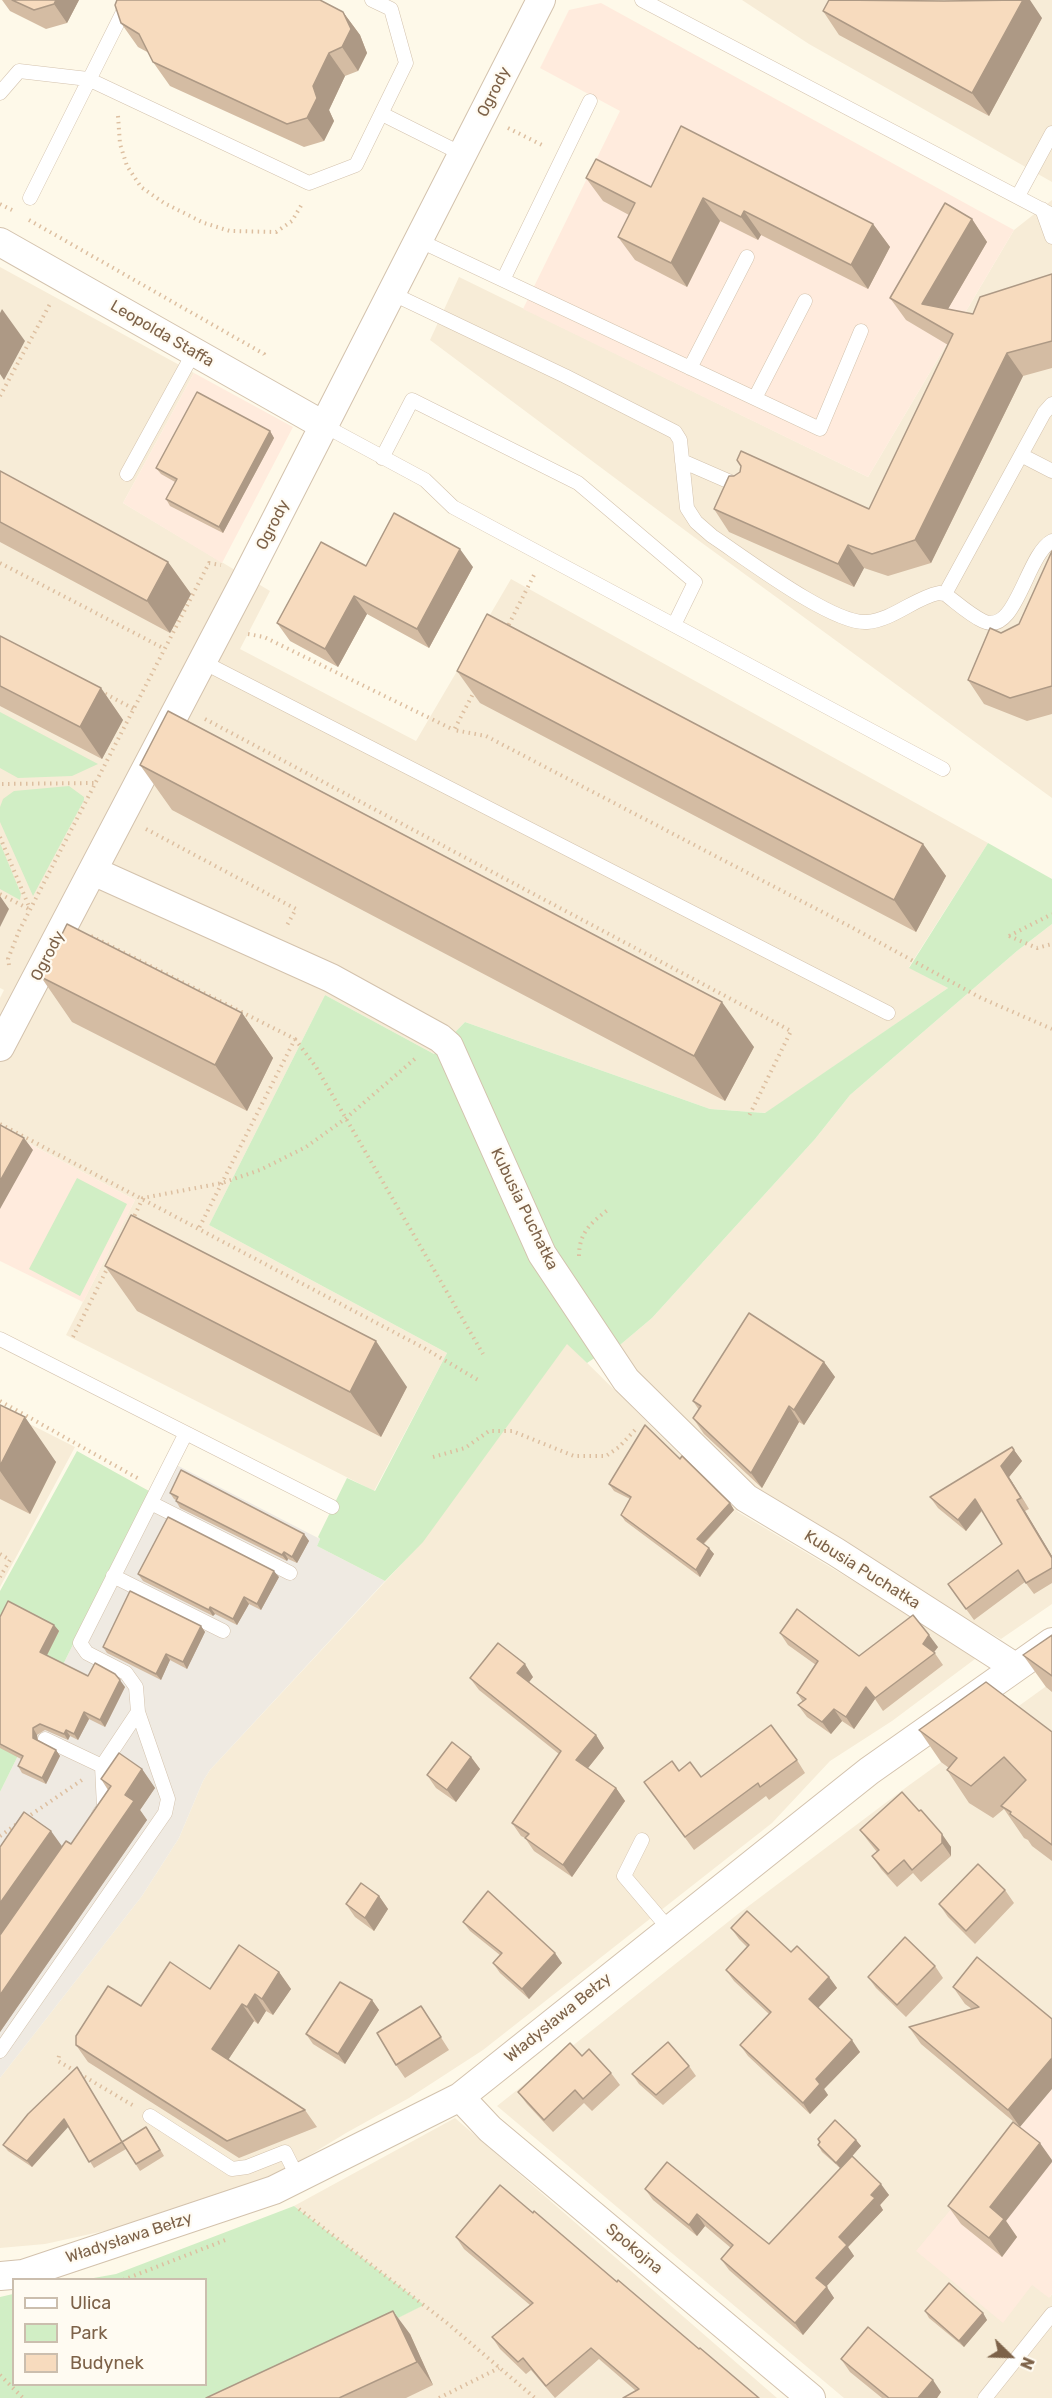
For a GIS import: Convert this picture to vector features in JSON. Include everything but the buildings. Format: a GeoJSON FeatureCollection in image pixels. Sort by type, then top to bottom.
{"type":"FeatureCollection","features":[{"type":"Feature","properties":{"kind":"street","name":"Ogrody"},"geometry":{"type":"LineString","coordinates":[[0,1047],[93,871],[541,0]]}},
{"type":"Feature","properties":{"kind":"street","name":"Leopolda Staffa"},"geometry":{"type":"LineString","coordinates":[[0,242],[323,425]]}},
{"type":"Feature","properties":{"kind":"street","name":"Kubusia Puchatka"},"geometry":{"type":"LineString","coordinates":[[93,871],[331,978],[440,1038],[449,1046],[542,1254],[626,1380],[746,1498],[836,1552],[1015,1667]]}},
{"type":"Feature","properties":{"kind":"street","name":"Władysława Bełzy"},"geometry":{"type":"LineString","coordinates":[[0,2276],[23,2274],[286,2184],[460,2097],[870,1771],[1052,1642]]}},
{"type":"Feature","properties":{"kind":"street","name":"Spokojna"},"geometry":{"type":"LineString","coordinates":[[460,2097],[494,2133],[811,2398]]}},
{"type":"Feature","properties":{"kind":"lane"},"geometry":{"type":"LineString","coordinates":[[30,198],[129,0]]}},
{"type":"Feature","properties":{"kind":"lane"},"geometry":{"type":"LineString","coordinates":[[0,93],[19,70],[88,79],[309,183],[356,165],[406,63],[391,9],[372,0]]}},
{"type":"Feature","properties":{"kind":"lane"},"geometry":{"type":"LineString","coordinates":[[642,0],[1047,212],[1052,237]]}},
{"type":"Feature","properties":{"kind":"lane"},"geometry":{"type":"LineString","coordinates":[[503,280],[590,101]]}},
{"type":"Feature","properties":{"kind":"lane"},"geometry":{"type":"LineString","coordinates":[[382,114],[462,154]]}},
{"type":"Feature","properties":{"kind":"lane"},"geometry":{"type":"LineString","coordinates":[[1018,196],[1052,133]]}},
{"type":"Feature","properties":{"kind":"lane"},"geometry":{"type":"LineString","coordinates":[[418,240],[820,429],[861,331]]}},
{"type":"Feature","properties":{"kind":"lane"},"geometry":{"type":"LineString","coordinates":[[690,368],[747,257]]}},
{"type":"Feature","properties":{"kind":"lane"},"geometry":{"type":"LineString","coordinates":[[391,293],[557,372],[675,432],[680,440],[687,508],[696,522],[712,536],[827,612],[854,621],[867,622],[880,620],[932,594],[945,594],[984,622],[993,623],[1004,619],[1012,610],[1038,552],[1052,541]]}},
{"type":"Feature","properties":{"kind":"lane"},"geometry":{"type":"LineString","coordinates":[[755,398],[805,301]]}},
{"type":"Feature","properties":{"kind":"lane"},"geometry":{"type":"LineString","coordinates":[[127,474],[194,352]]}},
{"type":"Feature","properties":{"kind":"lane"},"geometry":{"type":"LineString","coordinates":[[382,458],[412,400],[578,483],[695,582],[674,625]]}},
{"type":"Feature","properties":{"kind":"lane"},"geometry":{"type":"LineString","coordinates":[[945,594],[1044,413],[1052,404]]}},
{"type":"Feature","properties":{"kind":"lane"},"geometry":{"type":"LineString","coordinates":[[323,425],[425,480],[453,507],[943,769]]}},
{"type":"Feature","properties":{"kind":"lane"},"geometry":{"type":"LineString","coordinates":[[1022,455],[1052,471]]}},
{"type":"Feature","properties":{"kind":"lane"},"geometry":{"type":"LineString","coordinates":[[682,461],[748,490]]}},
{"type":"Feature","properties":{"kind":"lane"},"geometry":{"type":"LineString","coordinates":[[201,661],[888,1013]]}},
{"type":"Feature","properties":{"kind":"lane"},"geometry":{"type":"LineString","coordinates":[[0,1339],[332,1507]]}},
{"type":"Feature","properties":{"kind":"lane"},"geometry":{"type":"LineString","coordinates":[[0,2051],[165,1813],[168,1799],[138,1712],[136,1687],[126,1673],[87,1653],[80,1643],[186,1433]]}},
{"type":"Feature","properties":{"kind":"lane"},"geometry":{"type":"LineString","coordinates":[[154,1496],[290,1573]]}},
{"type":"Feature","properties":{"kind":"lane"},"geometry":{"type":"LineString","coordinates":[[113,1576],[223,1631]]}},
{"type":"Feature","properties":{"kind":"lane"},"geometry":{"type":"LineString","coordinates":[[91,1826],[104,1807],[102,1766],[138,1712]]}},
{"type":"Feature","properties":{"kind":"lane"},"geometry":{"type":"LineString","coordinates":[[45,1739],[102,1766]]}},
{"type":"Feature","properties":{"kind":"lane"},"geometry":{"type":"LineString","coordinates":[[642,1840],[624,1876],[669,1929]]}},
{"type":"Feature","properties":{"kind":"lane"},"geometry":{"type":"LineString","coordinates":[[150,2116],[232,2169],[247,2167],[285,2152],[286,2184]]}},
{"type":"Feature","properties":{"kind":"lane"},"geometry":{"type":"LineString","coordinates":[[985,2398],[1052,2314]]}},
{"type":"Feature","properties":{"kind":"path"},"geometry":{"type":"LineString","coordinates":[[122,95],[118,119],[120,144],[127,166],[141,187],[164,203],[204,223],[231,231],[276,232],[292,221],[302,205],[309,183]]}},
{"type":"Feature","properties":{"kind":"path"},"geometry":{"type":"LineString","coordinates":[[0,204],[264,354],[269,364]]}},
{"type":"Feature","properties":{"kind":"path"},"geometry":{"type":"LineString","coordinates":[[0,396],[52,300]]}},
{"type":"Feature","properties":{"kind":"path"},"geometry":{"type":"LineString","coordinates":[[502,636],[544,556]]}},
{"type":"Feature","properties":{"kind":"path"},"geometry":{"type":"LineString","coordinates":[[9,971],[8,959],[19,931],[209,562],[232,567]]}},
{"type":"Feature","properties":{"kind":"path"},"geometry":{"type":"LineString","coordinates":[[0,563],[165,649]]}},
{"type":"Feature","properties":{"kind":"path"},"geometry":{"type":"LineString","coordinates":[[246,634],[264,637],[454,730],[486,736],[863,933],[981,998],[1052,1029]]}},
{"type":"Feature","properties":{"kind":"path"},"geometry":{"type":"LineString","coordinates":[[93,687],[134,709]]}},
{"type":"Feature","properties":{"kind":"path"},"geometry":{"type":"LineString","coordinates":[[454,730],[475,688]]}},
{"type":"Feature","properties":{"kind":"path"},"geometry":{"type":"LineString","coordinates":[[203,718],[791,1031],[748,1116]]}},
{"type":"Feature","properties":{"kind":"path"},"geometry":{"type":"LineString","coordinates":[[1,785],[95,783]]}},
{"type":"Feature","properties":{"kind":"path"},"geometry":{"type":"LineString","coordinates":[[135,824],[296,909],[284,930]]}},
{"type":"Feature","properties":{"kind":"path"},"geometry":{"type":"LineString","coordinates":[[0,837],[31,910]]}},
{"type":"Feature","properties":{"kind":"path"},"geometry":{"type":"LineString","coordinates":[[0,894],[31,910]]}},
{"type":"Feature","properties":{"kind":"path"},"geometry":{"type":"LineString","coordinates":[[1052,914],[1009,936],[1037,948],[1052,944]]}},
{"type":"Feature","properties":{"kind":"path"},"geometry":{"type":"LineString","coordinates":[[90,935],[295,1039],[316,1067],[483,1354]]}},
{"type":"Feature","properties":{"kind":"path"},"geometry":{"type":"LineString","coordinates":[[143,1198],[222,1183],[260,1170],[306,1148],[345,1119],[440,1038]]}},
{"type":"Feature","properties":{"kind":"path"},"geometry":{"type":"LineString","coordinates":[[200,1228],[295,1039]]}},
{"type":"Feature","properties":{"kind":"path"},"geometry":{"type":"LineString","coordinates":[[0,1124],[200,1228],[424,1348],[478,1380]]}},
{"type":"Feature","properties":{"kind":"path"},"geometry":{"type":"LineString","coordinates":[[127,1229],[143,1198]]}},
{"type":"Feature","properties":{"kind":"path"},"geometry":{"type":"LineString","coordinates":[[73,1337],[112,1260]]}},
{"type":"Feature","properties":{"kind":"path"},"geometry":{"type":"LineString","coordinates":[[0,1401],[154,1496]]}},
{"type":"Feature","properties":{"kind":"path"},"geometry":{"type":"LineString","coordinates":[[433,1457],[465,1448],[489,1431],[512,1431],[574,1456],[606,1456],[619,1447],[654,1408]]}},
{"type":"Feature","properties":{"kind":"path"},"geometry":{"type":"LineString","coordinates":[[0,1554],[10,1560],[0,1577]]}},
{"type":"Feature","properties":{"kind":"path"},"geometry":{"type":"LineString","coordinates":[[0,1836],[102,1766]]}},
{"type":"Feature","properties":{"kind":"path"},"geometry":{"type":"LineString","coordinates":[[59,2055],[58,2061],[150,2116]]}},
{"type":"Feature","properties":{"kind":"path"},"geometry":{"type":"LineString","coordinates":[[286,2184],[535,2398]]}},
{"type":"Feature","properties":{"kind":"path"},"geometry":{"type":"LineString","coordinates":[[439,2398],[499,2368]]}},
{"type":"Feature","properties":{"kind":"path"},"geometry":{"type":"LineString","coordinates":[[0,2374],[23,2398]]}},
{"type":"Feature","properties":{"kind":"shaded area"},"geometry":{"type":"Polygon","coordinates":[[[742,0],[1052,0],[1052,182],[809,44],[742,0]]]}},
{"type":"Feature","properties":{"kind":"shaded area"},"geometry":{"type":"Polygon","coordinates":[[[601,3],[1014,230],[868,477],[523,309],[620,111],[540,68],[569,10],[601,3]]]}},
{"type":"Feature","properties":{"kind":"shaded area"},"geometry":{"type":"Polygon","coordinates":[[[1052,200],[1052,798],[702,543],[430,340],[459,277],[868,477],[1014,230],[1052,200]]]}},
{"type":"Feature","properties":{"kind":"shaded area"},"geometry":{"type":"Polygon","coordinates":[[[0,267],[194,373],[123,503],[270,591],[240,649],[416,741],[511,579],[988,843],[909,967],[948,988],[766,1113],[710,1109],[465,1022],[434,1054],[325,995],[209,1225],[447,1353],[374,1491],[66,1335],[135,1200],[0,1128],[0,998],[4,990],[0,988],[0,267]]]}},
{"type":"Feature","properties":{"kind":"shaded area"},"geometry":{"type":"Polygon","coordinates":[[[194,373],[293,427],[222,563],[123,503],[194,373]]]}},
{"type":"Feature","properties":{"kind":"shaded area"},"geometry":{"type":"Polygon","coordinates":[[[1052,924],[1052,1604],[1001,1639],[749,1496],[634,1383],[620,1345],[652,1318],[815,1139],[850,1095],[1017,951],[1052,924]]]}},
{"type":"Feature","properties":{"kind":"shaded area"},"geometry":{"type":"Polygon","coordinates":[[[0,1128],[135,1200],[83,1302],[0,1261],[0,1128]]]}},
{"type":"Feature","properties":{"kind":"shaded area"},"geometry":{"type":"Polygon","coordinates":[[[567,1343],[738,1512],[979,1656],[892,1721],[830,1761],[772,1823],[483,2050],[409,2098],[277,2175],[154,2220],[45,2244],[0,2248],[0,2078],[142,1896],[179,1838],[203,1781],[210,1770],[422,1542],[567,1343]]]}},
{"type":"Feature","properties":{"kind":"shaded area"},"geometry":{"type":"Polygon","coordinates":[[[0,1409],[75,1447],[0,1587],[0,1409]]]}},
{"type":"Feature","properties":{"kind":"shaded area"},"geometry":{"type":"Polygon","coordinates":[[[165,1459],[320,1539],[317,1546],[385,1581],[210,1770],[203,1781],[179,1838],[142,1896],[0,2078],[0,1885],[20,1856],[0,1845],[0,1792],[165,1459]]]}},
{"type":"Feature","properties":{"kind":"shaded area"},"geometry":{"type":"Polygon","coordinates":[[[1052,1682],[1052,2088],[917,2251],[1032,2280],[1050,2297],[1052,2294],[1052,2398],[844,2398],[497,2106],[738,1914],[908,1786],[1052,1682]]]}},
{"type":"Feature","properties":{"kind":"shaded area"},"geometry":{"type":"Polygon","coordinates":[[[1052,2089],[1052,2294],[1049,2298],[1032,2285],[1003,2323],[916,2251],[1052,2089]]]}},
{"type":"Feature","properties":{"kind":"shaded area"},"geometry":{"type":"Polygon","coordinates":[[[455,2118],[777,2398],[238,2398],[423,2305],[294,2206],[455,2118]]]}},
{"type":"Feature","properties":{"kind":"green space"},"geometry":{"type":"Polygon","coordinates":[[[0,712],[98,764],[72,776],[18,778],[0,768],[0,712]]]}},
{"type":"Feature","properties":{"kind":"green space"},"geometry":{"type":"Polygon","coordinates":[[[69,786],[84,797],[84,800],[33,896],[0,822],[0,807],[3,799],[14,791],[69,786]]]}},
{"type":"Feature","properties":{"kind":"green space"},"geometry":{"type":"Polygon","coordinates":[[[0,843],[21,894],[20,900],[0,889],[0,843]]]}},
{"type":"Feature","properties":{"kind":"green space"},"geometry":{"type":"Polygon","coordinates":[[[988,843],[1052,879],[1052,924],[1017,951],[850,1095],[815,1139],[652,1318],[620,1345],[605,1351],[587,1363],[567,1344],[423,1542],[385,1581],[317,1546],[320,1539],[318,1537],[347,1478],[375,1491],[447,1353],[209,1225],[325,995],[434,1054],[465,1022],[710,1109],[765,1113],[948,988],[909,968],[988,843]]]}},
{"type":"Feature","properties":{"kind":"green space"},"geometry":{"type":"Polygon","coordinates":[[[77,1178],[127,1204],[80,1296],[29,1269],[77,1178]]]}},
{"type":"Feature","properties":{"kind":"green space"},"geometry":{"type":"Polygon","coordinates":[[[77,1451],[149,1491],[0,1792],[0,1591],[77,1451]]]}},
{"type":"Feature","properties":{"kind":"green space"},"geometry":{"type":"Polygon","coordinates":[[[294,2206],[424,2305],[238,2398],[0,2398],[0,2297],[12,2294],[12,2386],[207,2386],[207,2278],[94,2278],[116,2274],[294,2206]]]}}]}
